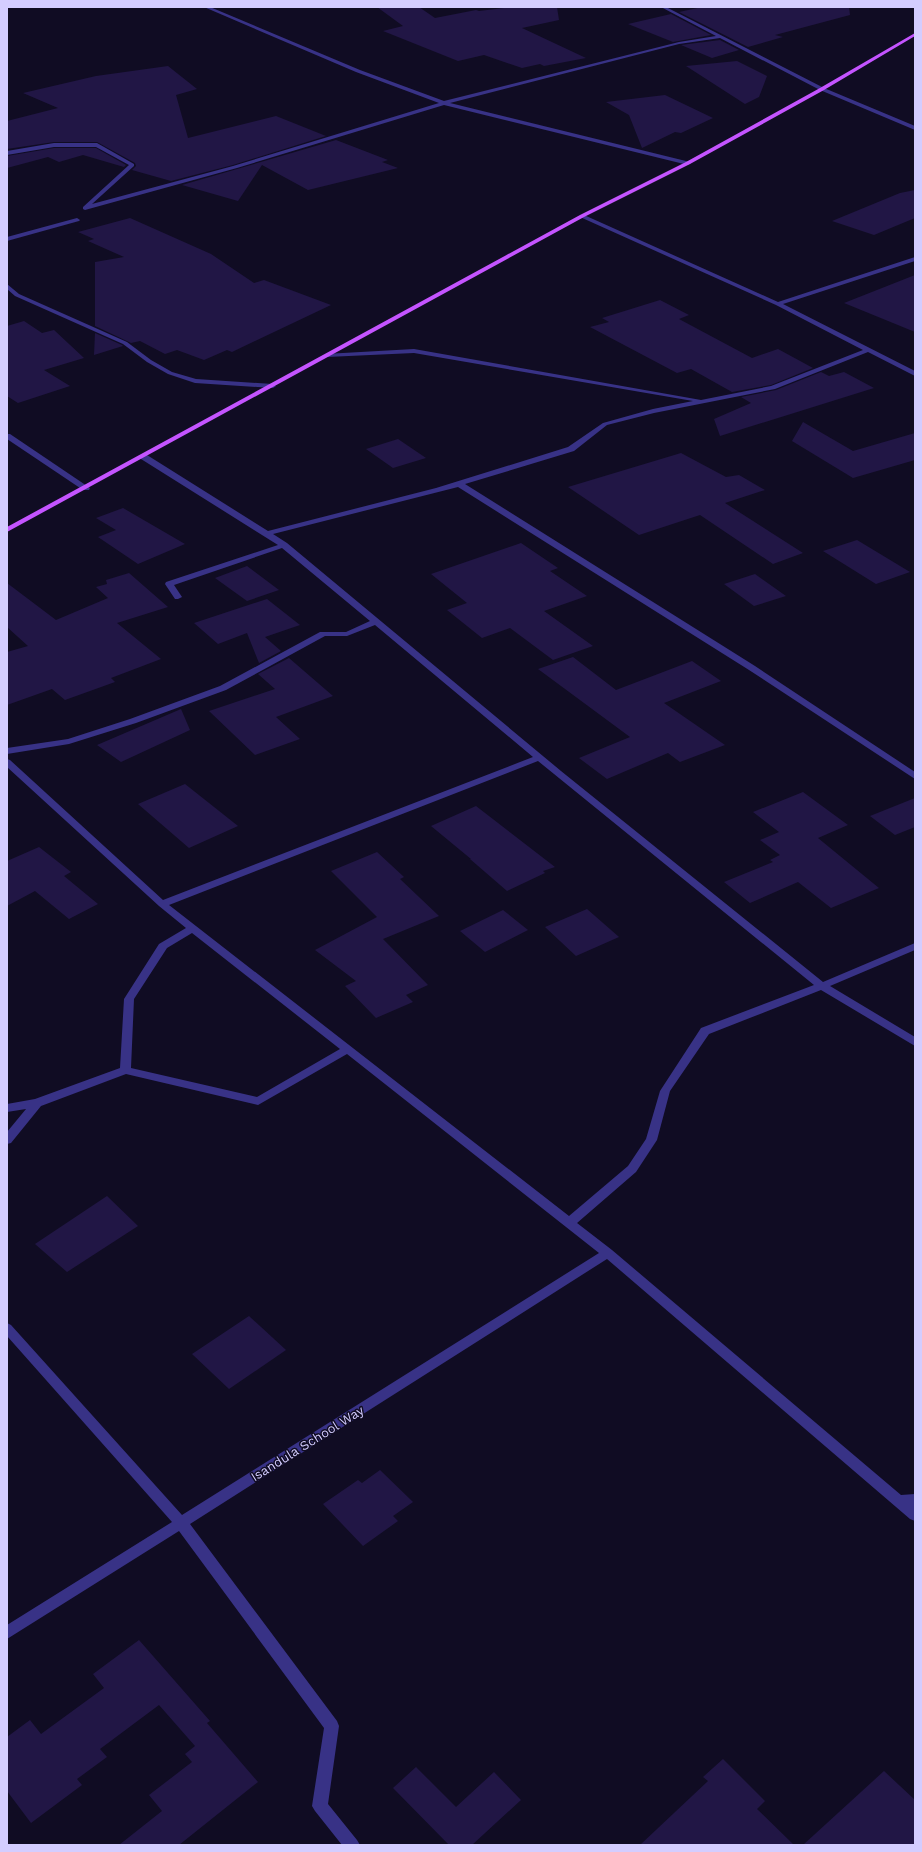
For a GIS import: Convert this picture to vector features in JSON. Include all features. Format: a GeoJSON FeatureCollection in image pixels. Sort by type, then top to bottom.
{"type":"FeatureCollection","features":[{"type":"Feature","properties":{"kind":"main road"},"geometry":{"type":"LineString","coordinates":[[7,530],[144,457],[582,216],[688,163],[822,89],[915,34]]}},
{"type":"Feature","properties":{"kind":"street"},"geometry":{"type":"LineString","coordinates":[[206,7],[358,71],[444,103],[688,163]]}},
{"type":"Feature","properties":{"kind":"street"},"geometry":{"type":"LineString","coordinates":[[663,7],[822,89],[915,128]]}},
{"type":"Feature","properties":{"kind":"street"},"geometry":{"type":"LineString","coordinates":[[7,153],[54,145],[97,145],[132,165],[85,208],[242,164],[444,103],[679,43],[719,37]]}},
{"type":"Feature","properties":{"kind":"street"},"geometry":{"type":"LineString","coordinates":[[582,216],[778,304],[915,374]]}},
{"type":"Feature","properties":{"kind":"street"},"geometry":{"type":"LineString","coordinates":[[7,239],[77,220]]}},
{"type":"Feature","properties":{"kind":"street"},"geometry":{"type":"LineString","coordinates":[[778,304],[915,259]]}},
{"type":"Feature","properties":{"kind":"street"},"geometry":{"type":"LineString","coordinates":[[7,286],[17,295],[125,343],[149,361],[170,372],[195,381],[273,386]]}},
{"type":"Feature","properties":{"kind":"street"},"geometry":{"type":"LineString","coordinates":[[266,534],[459,484],[571,449],[605,424],[653,411],[773,388],[868,350]]}},
{"type":"Feature","properties":{"kind":"street"},"geometry":{"type":"LineString","coordinates":[[327,356],[414,351],[704,401]]}},
{"type":"Feature","properties":{"kind":"street"},"geometry":{"type":"LineString","coordinates":[[7,436],[86,488]]}},
{"type":"Feature","properties":{"kind":"street"},"geometry":{"type":"LineString","coordinates":[[144,457],[284,545],[539,758],[822,986],[915,1042]]}},
{"type":"Feature","properties":{"kind":"street"},"geometry":{"type":"LineString","coordinates":[[459,484],[752,668],[915,776]]}},
{"type":"Feature","properties":{"kind":"street"},"geometry":{"type":"LineString","coordinates":[[178,597],[169,584],[284,545]]}},
{"type":"Feature","properties":{"kind":"street"},"geometry":{"type":"LineString","coordinates":[[7,751],[69,741],[133,721],[222,688],[323,634],[347,634],[376,622]]}},
{"type":"Feature","properties":{"kind":"street"},"geometry":{"type":"LineString","coordinates":[[162,904],[539,758]]}},
{"type":"Feature","properties":{"kind":"street"},"geometry":{"type":"LineString","coordinates":[[7,762],[162,904],[608,1253],[915,1515]]}},
{"type":"Feature","properties":{"kind":"street"},"geometry":{"type":"LineString","coordinates":[[125,1070],[129,999],[163,946],[193,928]]}},
{"type":"Feature","properties":{"kind":"street"},"geometry":{"type":"LineString","coordinates":[[569,1223],[632,1169],[651,1140],[665,1091],[705,1032],[822,986],[915,946]]}},
{"type":"Feature","properties":{"kind":"street"},"geometry":{"type":"LineString","coordinates":[[7,1108],[37,1104],[125,1070],[258,1101],[348,1049]]}},
{"type":"Feature","properties":{"kind":"street"},"geometry":{"type":"LineString","coordinates":[[7,1140],[37,1104]]}},
{"type":"Feature","properties":{"kind":"street","name":"Isandula School Way"},"geometry":{"type":"LineString","coordinates":[[7,1633],[608,1253]]}},
{"type":"Feature","properties":{"kind":"street"},"geometry":{"type":"LineString","coordinates":[[7,1328],[181,1523],[332,1726],[320,1806],[352,1845]]}},
{"type":"Feature","properties":{"kind":"street"},"geometry":{"type":"LineString","coordinates":[[898,1501],[915,1500]]}},
{"type":"Feature","properties":{"kind":"building"},"geometry":{"type":"Polygon","coordinates":[[[377,7],[419,7],[435,18],[476,10],[479,11],[511,7],[557,7],[559,20],[522,28],[586,58],[544,66],[540,64],[522,68],[484,55],[458,61],[383,31],[403,26],[377,7]]]}},
{"type":"Feature","properties":{"kind":"building"},"geometry":{"type":"Polygon","coordinates":[[[702,7],[849,7],[850,15],[775,35],[783,37],[748,47],[679,12],[702,7]]]}},
{"type":"Feature","properties":{"kind":"building"},"geometry":{"type":"Polygon","coordinates":[[[671,14],[711,35],[673,42],[628,24],[671,14]]]}},
{"type":"Feature","properties":{"kind":"building"},"geometry":{"type":"Polygon","coordinates":[[[720,40],[739,50],[712,58],[681,45],[720,40]]]}},
{"type":"Feature","properties":{"kind":"building"},"geometry":{"type":"Polygon","coordinates":[[[737,61],[767,76],[759,97],[745,104],[686,66],[737,61]]]}},
{"type":"Feature","properties":{"kind":"building"},"geometry":{"type":"Polygon","coordinates":[[[168,66],[197,89],[176,95],[188,138],[276,116],[326,136],[233,165],[171,181],[132,170],[136,166],[135,163],[97,142],[54,142],[7,149],[7,121],[58,108],[23,93],[96,76],[168,66]]]}},
{"type":"Feature","properties":{"kind":"building"},"geometry":{"type":"Polygon","coordinates":[[[665,95],[713,118],[681,133],[675,132],[642,148],[629,115],[606,102],[665,95]]]}},
{"type":"Feature","properties":{"kind":"building"},"geometry":{"type":"Polygon","coordinates":[[[336,140],[388,160],[382,162],[398,168],[308,190],[262,165],[238,201],[182,185],[336,140]]]}},
{"type":"Feature","properties":{"kind":"building"},"geometry":{"type":"Polygon","coordinates":[[[54,148],[96,148],[126,165],[124,167],[83,155],[59,162],[48,157],[7,168],[7,156],[54,148]]]}},
{"type":"Feature","properties":{"kind":"building"},"geometry":{"type":"Polygon","coordinates":[[[915,190],[915,218],[874,235],[832,221],[900,193],[915,190]]]}},
{"type":"Feature","properties":{"kind":"building"},"geometry":{"type":"Polygon","coordinates":[[[130,218],[211,254],[254,283],[264,280],[331,305],[232,352],[227,350],[204,360],[177,350],[165,354],[140,341],[131,343],[95,326],[95,262],[124,257],[88,241],[94,239],[78,232],[130,218]]]}},
{"type":"Feature","properties":{"kind":"building"},"geometry":{"type":"Polygon","coordinates":[[[915,275],[915,332],[844,303],[915,275]]]}},
{"type":"Feature","properties":{"kind":"building"},"geometry":{"type":"Polygon","coordinates":[[[660,300],[689,315],[679,319],[752,358],[778,349],[813,368],[771,385],[732,392],[691,369],[677,373],[590,327],[609,322],[602,318],[660,300]]]}},
{"type":"Feature","properties":{"kind":"building"},"geometry":{"type":"Polygon","coordinates":[[[24,321],[42,333],[54,330],[84,358],[44,370],[70,386],[18,403],[7,396],[7,326],[24,321]]]}},
{"type":"Feature","properties":{"kind":"building"},"geometry":{"type":"Polygon","coordinates":[[[95,333],[122,345],[123,346],[94,355],[95,333]]]}},
{"type":"Feature","properties":{"kind":"building"},"geometry":{"type":"Polygon","coordinates":[[[821,372],[829,376],[844,372],[874,388],[720,436],[714,419],[751,403],[741,397],[776,390],[821,372]]]}},
{"type":"Feature","properties":{"kind":"building"},"geometry":{"type":"Polygon","coordinates":[[[803,422],[853,451],[915,433],[915,460],[853,478],[792,441],[803,422]]]}},
{"type":"Feature","properties":{"kind":"building"},"geometry":{"type":"Polygon","coordinates":[[[398,439],[426,458],[393,468],[366,449],[398,439]]]}},
{"type":"Feature","properties":{"kind":"building"},"geometry":{"type":"Polygon","coordinates":[[[681,453],[726,477],[739,475],[765,490],[725,503],[803,553],[773,564],[700,515],[639,535],[568,487],[681,453]]]}},
{"type":"Feature","properties":{"kind":"building"},"geometry":{"type":"Polygon","coordinates":[[[123,508],[185,544],[138,564],[98,537],[116,530],[96,518],[123,508]]]}},
{"type":"Feature","properties":{"kind":"building"},"geometry":{"type":"Polygon","coordinates":[[[857,540],[910,572],[876,584],[823,551],[857,540]]]}},
{"type":"Feature","properties":{"kind":"building"},"geometry":{"type":"Polygon","coordinates":[[[521,543],[558,568],[550,571],[587,596],[544,611],[593,646],[553,660],[510,628],[482,638],[447,610],[467,603],[431,574],[521,543]]]}},
{"type":"Feature","properties":{"kind":"building"},"geometry":{"type":"Polygon","coordinates":[[[247,566],[279,590],[247,601],[215,578],[247,566]]]}},
{"type":"Feature","properties":{"kind":"building"},"geometry":{"type":"Polygon","coordinates":[[[129,573],[168,607],[117,623],[161,659],[111,678],[115,682],[65,700],[52,689],[7,705],[7,652],[28,646],[7,627],[7,583],[56,620],[108,598],[96,587],[107,584],[106,580],[129,573]]]}},
{"type":"Feature","properties":{"kind":"building"},"geometry":{"type":"Polygon","coordinates":[[[755,574],[786,596],[754,606],[724,584],[755,574]]]}},
{"type":"Feature","properties":{"kind":"building"},"geometry":{"type":"Polygon","coordinates":[[[267,599],[300,625],[265,637],[281,651],[259,663],[247,633],[218,644],[194,623],[267,599]]]}},
{"type":"Feature","properties":{"kind":"building"},"geometry":{"type":"Polygon","coordinates":[[[573,657],[616,690],[692,661],[721,681],[664,703],[725,745],[680,762],[668,753],[607,779],[579,758],[630,737],[538,669],[573,657]]]}},
{"type":"Feature","properties":{"kind":"building"},"geometry":{"type":"Polygon","coordinates":[[[289,658],[333,696],[276,717],[300,739],[255,755],[209,711],[275,689],[258,674],[289,658]]]}},
{"type":"Feature","properties":{"kind":"building"},"geometry":{"type":"Polygon","coordinates":[[[181,709],[190,730],[121,762],[97,745],[181,709]]]}},
{"type":"Feature","properties":{"kind":"building"},"geometry":{"type":"Polygon","coordinates":[[[185,784],[238,826],[189,848],[138,804],[185,784]]]}},
{"type":"Feature","properties":{"kind":"building"},"geometry":{"type":"Polygon","coordinates":[[[803,792],[848,825],[818,838],[879,888],[831,908],[798,882],[750,903],[724,882],[773,862],[770,860],[780,855],[760,840],[779,832],[753,812],[803,792]]]}},
{"type":"Feature","properties":{"kind":"building"},"geometry":{"type":"Polygon","coordinates":[[[915,798],[915,827],[895,835],[870,816],[915,798]]]}},
{"type":"Feature","properties":{"kind":"building"},"geometry":{"type":"Polygon","coordinates":[[[476,806],[555,867],[543,871],[545,873],[507,891],[431,826],[476,806]]]}},
{"type":"Feature","properties":{"kind":"building"},"geometry":{"type":"Polygon","coordinates":[[[39,847],[71,872],[64,876],[98,904],[69,919],[35,891],[7,906],[7,861],[39,847]]]}},
{"type":"Feature","properties":{"kind":"building"},"geometry":{"type":"Polygon","coordinates":[[[377,852],[404,877],[400,879],[439,916],[383,939],[428,985],[406,995],[413,1002],[376,1018],[345,986],[356,981],[315,950],[377,917],[331,871],[377,852]]]}},
{"type":"Feature","properties":{"kind":"building"},"geometry":{"type":"Polygon","coordinates":[[[587,909],[619,937],[576,956],[545,927],[587,909]]]}},
{"type":"Feature","properties":{"kind":"building"},"geometry":{"type":"Polygon","coordinates":[[[503,910],[528,930],[485,952],[460,931],[503,910]]]}},
{"type":"Feature","properties":{"kind":"building"},"geometry":{"type":"Polygon","coordinates":[[[107,1196],[138,1226],[67,1272],[35,1244],[107,1196]]]}},
{"type":"Feature","properties":{"kind":"building"},"geometry":{"type":"Polygon","coordinates":[[[249,1316],[286,1350],[229,1389],[192,1354],[249,1316]]]}},
{"type":"Feature","properties":{"kind":"building"},"geometry":{"type":"Polygon","coordinates":[[[380,1470],[413,1502],[393,1516],[398,1521],[363,1546],[323,1504],[358,1480],[362,1483],[380,1470]]]}},
{"type":"Feature","properties":{"kind":"building"},"geometry":{"type":"Polygon","coordinates":[[[139,1640],[210,1721],[207,1723],[258,1782],[179,1845],[119,1845],[162,1811],[149,1795],[192,1762],[185,1754],[195,1746],[159,1705],[100,1749],[107,1757],[77,1779],[82,1785],[31,1823],[7,1791],[7,1737],[30,1720],[41,1734],[104,1688],[93,1674],[139,1640]]]}},
{"type":"Feature","properties":{"kind":"building"},"geometry":{"type":"Polygon","coordinates":[[[723,1759],[765,1801],[757,1809],[794,1845],[640,1845],[708,1781],[703,1777],[723,1759]]]}},
{"type":"Feature","properties":{"kind":"building"},"geometry":{"type":"Polygon","coordinates":[[[416,1767],[456,1807],[494,1772],[521,1800],[472,1845],[449,1845],[393,1788],[416,1767]]]}},
{"type":"Feature","properties":{"kind":"building"},"geometry":{"type":"Polygon","coordinates":[[[884,1771],[915,1800],[915,1845],[803,1845],[884,1771]]]}}]}
